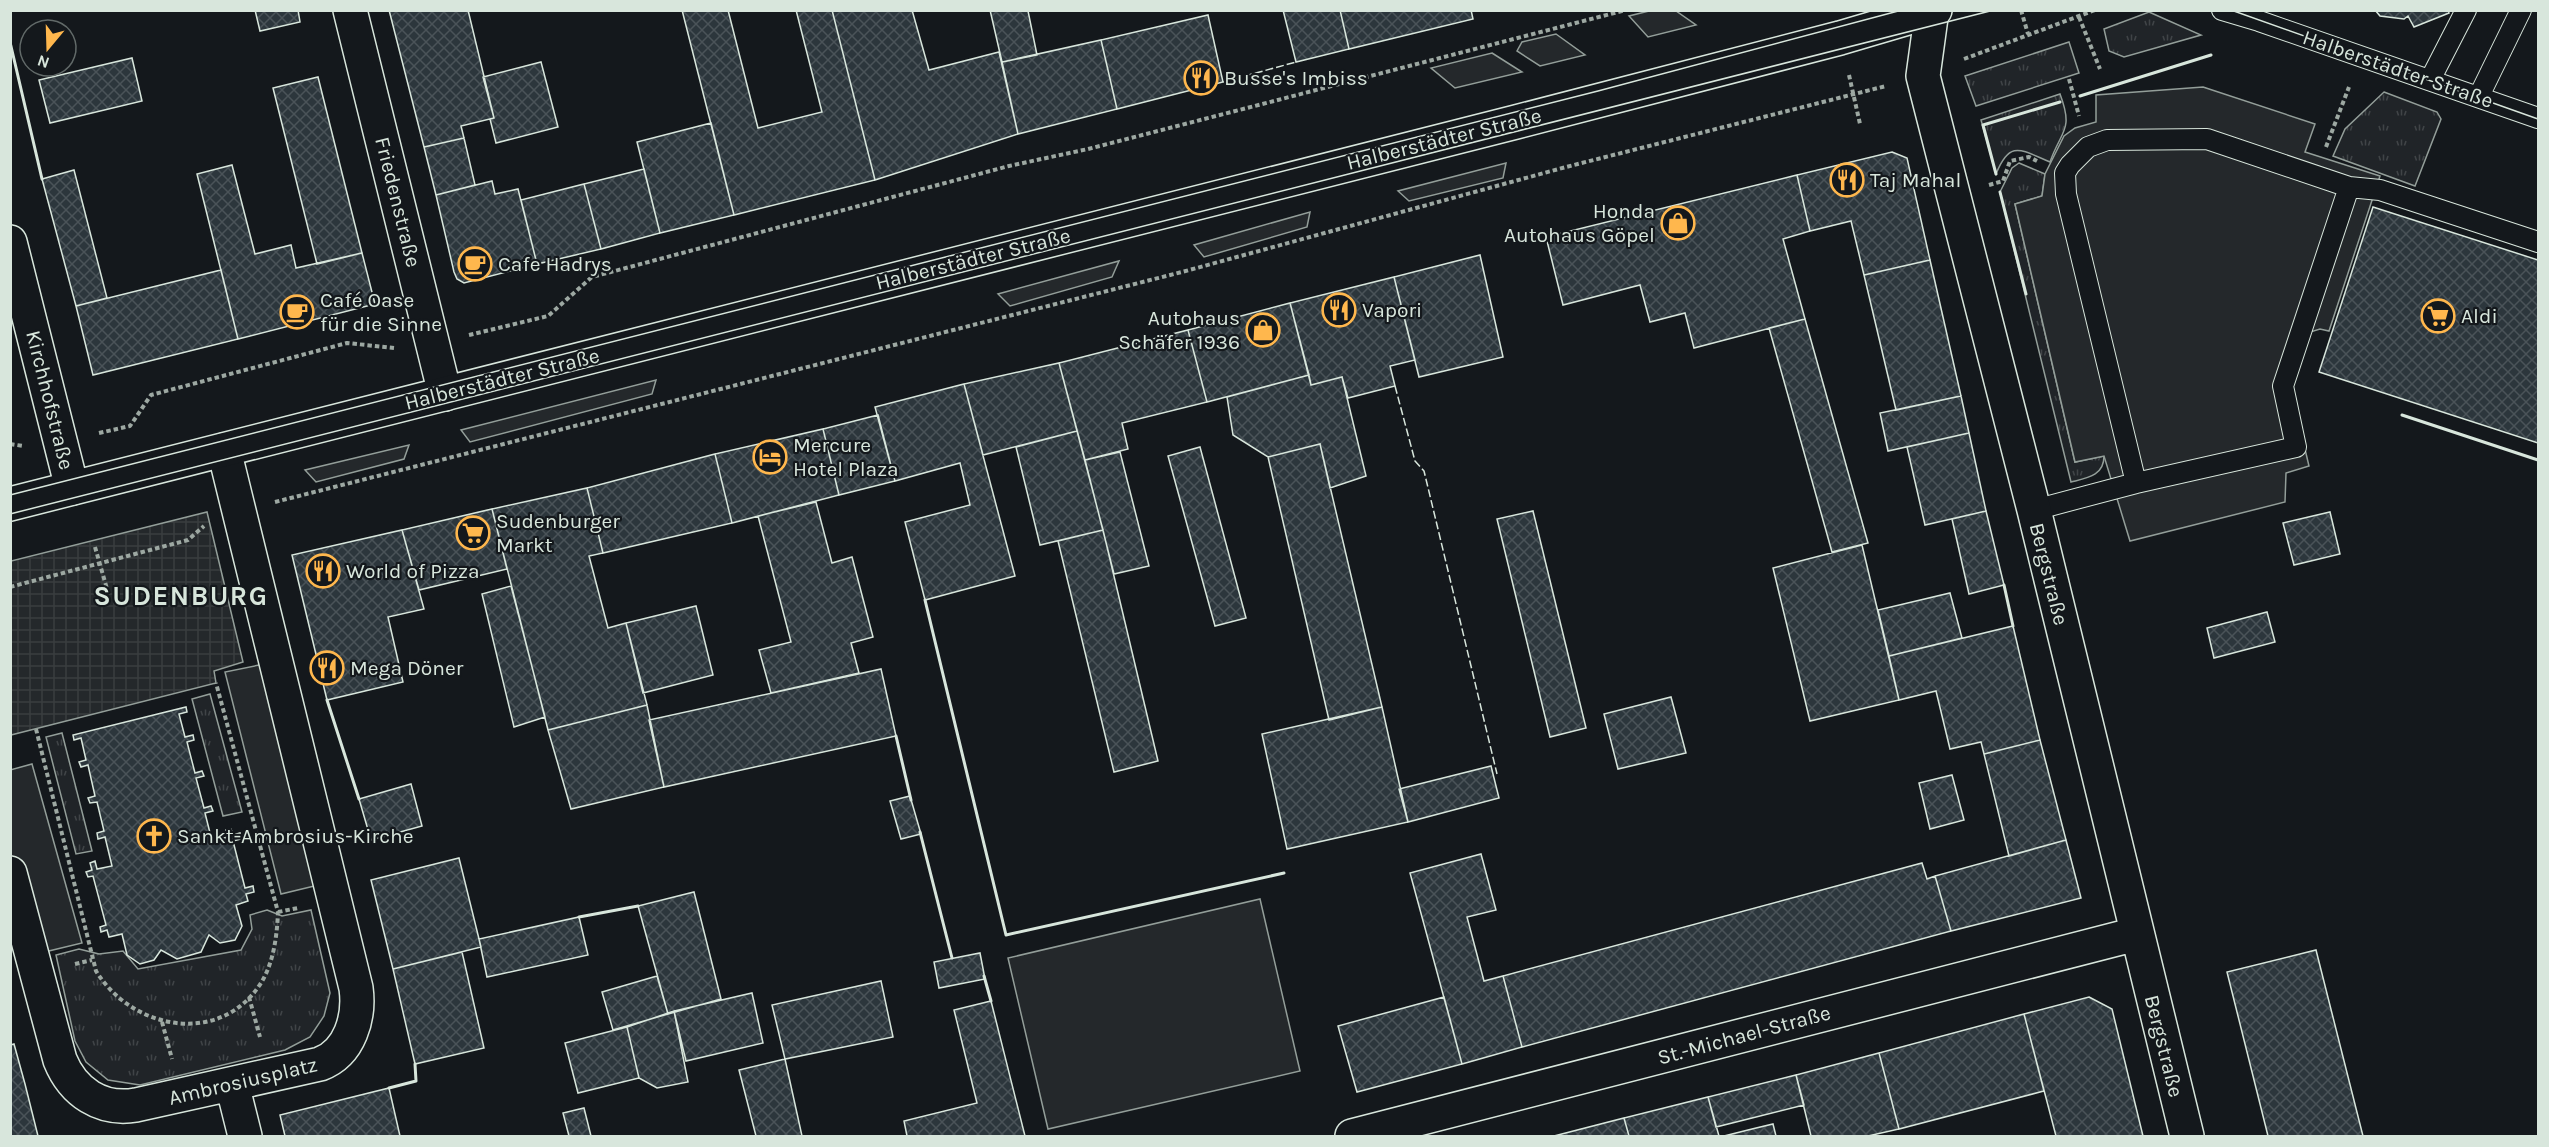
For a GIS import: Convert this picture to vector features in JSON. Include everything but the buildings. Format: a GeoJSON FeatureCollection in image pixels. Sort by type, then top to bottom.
{"type":"FeatureCollection","features":[{"type":"Feature","properties":{"kind":"street","name":"Friedenstraße"},"geometry":{"type":"LineString","coordinates":[[350,10],[445,394]]}},
{"type":"Feature","properties":{"kind":"street","name":"Bergstraße"},"geometry":{"type":"LineString","coordinates":[[1933,11],[1923,76],[2034,510],[2187,1137]]}},
{"type":"Feature","properties":{"kind":"street","name":"Halberstädter Straße"},"geometry":{"type":"LineString","coordinates":[[10,504],[1721,69],[1933,11]]}},
{"type":"Feature","properties":{"kind":"street","name":"Kirchhofstraße"},"geometry":{"type":"LineString","coordinates":[[10,242],[72,488]]}},
{"type":"Feature","properties":{"kind":"street","name":"Ambrosiusplatz"},"geometry":{"type":"LineString","coordinates":[[10,873],[60,1060],[76,1087],[103,1104],[126,1107],[328,1061],[339,1051],[348,1037],[358,1006],[336,902],[274,662],[224,450]]}},
{"type":"Feature","properties":{"kind":"street","name":"St.-Michael-Straße"},"geometry":{"type":"LineString","coordinates":[[1352,1137],[2136,934]]}},
{"type":"Feature","properties":{"kind":"street"},"geometry":{"type":"LineString","coordinates":[[232,1084],[245,1137]]}},
{"type":"Feature","properties":{"kind":"lane","name":"Halberstädter Straße"},"geometry":{"type":"LineString","coordinates":[[2222,10],[2360,55],[2538,118]]}},
{"type":"Feature","properties":{"kind":"lane"},"geometry":{"type":"LineString","coordinates":[[2430,80],[2466,10]]}},
{"type":"Feature","properties":{"kind":"lane"},"geometry":{"type":"LineString","coordinates":[[2479,96],[2521,10]]}},
{"type":"Feature","properties":{"kind":"lane"},"geometry":{"type":"LineString","coordinates":[[2136,483],[2066,194],[2065,174],[2070,165],[2088,147],[2107,140],[2207,139],[2349,187],[2380,190],[2538,242]]}},
{"type":"Feature","properties":{"kind":"lane"},"geometry":{"type":"LineString","coordinates":[[2034,510],[2136,483],[2296,447],[2283,386],[2349,187]]}},
{"type":"Feature","properties":{"kind":"path"},"geometry":{"type":"LineString","coordinates":[[10,444],[21,447],[130,426],[151,395],[347,343],[408,350],[548,316],[592,277],[1009,166],[1088,149],[1626,10]]}},
{"type":"Feature","properties":{"kind":"path"},"geometry":{"type":"LineString","coordinates":[[2021,10],[2028,34]]}},
{"type":"Feature","properties":{"kind":"path"},"geometry":{"type":"LineString","coordinates":[[1968,58],[2095,10]]}},
{"type":"Feature","properties":{"kind":"path"},"geometry":{"type":"LineString","coordinates":[[2079,16],[2100,69]]}},
{"type":"Feature","properties":{"kind":"path"},"geometry":{"type":"LineString","coordinates":[[2316,176],[2360,55]]}},
{"type":"Feature","properties":{"kind":"path"},"geometry":{"type":"LineString","coordinates":[[2069,79],[2088,147]]}},
{"type":"Feature","properties":{"kind":"path"},"geometry":{"type":"LineString","coordinates":[[269,503],[1182,272],[1566,167],[1880,88]]}},
{"type":"Feature","properties":{"kind":"path"},"geometry":{"type":"LineString","coordinates":[[1952,195],[2003,181],[2010,160],[2029,157],[2065,174]]}},
{"type":"Feature","properties":{"kind":"path"},"geometry":{"type":"LineString","coordinates":[[10,587],[188,540],[210,520]]}},
{"type":"Feature","properties":{"kind":"path"},"geometry":{"type":"LineString","coordinates":[[95,547],[107,589]]}},
{"type":"Feature","properties":{"kind":"path"},"geometry":{"type":"LineString","coordinates":[[36,729],[96,972],[120,1000],[147,1017],[176,1023],[210,1019],[225,1014],[242,1003],[262,982],[272,956],[278,912],[216,683]]}},
{"type":"Feature","properties":{"kind":"green space"},"geometry":{"type":"Polygon","coordinates":[[[2149,12],[2201,35],[2124,57],[2109,51],[2104,29],[2149,12]]]}},
{"type":"Feature","properties":{"kind":"green space"},"geometry":{"type":"Polygon","coordinates":[[[2069,42],[2079,73],[1976,106],[1965,76],[2069,42]]]}},
{"type":"Feature","properties":{"kind":"green space"},"geometry":{"type":"Polygon","coordinates":[[[2384,92],[2437,112],[2441,119],[2415,186],[2333,156],[2345,129],[2384,92]]]}},
{"type":"Feature","properties":{"kind":"green space"},"geometry":{"type":"Polygon","coordinates":[[[2060,94],[2066,123],[2050,162],[2017,150],[2006,156],[1996,174],[1981,120],[2060,94]]]}},
{"type":"Feature","properties":{"kind":"green space"},"geometry":{"type":"Polygon","coordinates":[[[2019,163],[2045,174],[2042,196],[2015,204],[2075,462],[2104,456],[2098,472],[2071,482],[2000,192],[2012,168],[2019,163]]]}},
{"type":"Feature","properties":{"kind":"green space"},"geometry":{"type":"Polygon","coordinates":[[[210,694],[242,812],[223,816],[192,699],[210,694]]]}},
{"type":"Feature","properties":{"kind":"green space"},"geometry":{"type":"Polygon","coordinates":[[[62,733],[92,851],[76,854],[46,737],[62,733]]]}},
{"type":"Feature","properties":{"kind":"green space"},"geometry":{"type":"Polygon","coordinates":[[[267,910],[282,916],[311,910],[330,993],[324,1016],[310,1037],[285,1050],[140,1085],[108,1080],[86,1062],[75,1041],[56,955],[79,949],[99,954],[123,951],[138,969],[241,950],[252,929],[250,915],[267,910]]]}},
{"type":"Feature","properties":{"kind":"shaded area"},"geometry":{"type":"Polygon","coordinates":[[[1653,10],[1676,11],[1696,25],[1648,37],[1629,16],[1653,10]]]}},
{"type":"Feature","properties":{"kind":"shaded area"},"geometry":{"type":"Polygon","coordinates":[[[1556,34],[1585,55],[1540,66],[1517,51],[1522,42],[1556,34]]]}},
{"type":"Feature","properties":{"kind":"shaded area"},"geometry":{"type":"Polygon","coordinates":[[[1492,53],[1522,72],[1455,88],[1431,68],[1492,53]]]}},
{"type":"Feature","properties":{"kind":"shaded area"},"geometry":{"type":"Polygon","coordinates":[[[2203,87],[2315,124],[2305,152],[2380,176],[2329,331],[2320,329],[2310,332],[2290,386],[2309,466],[2286,473],[2285,502],[2130,541],[2104,456],[2075,462],[2015,204],[2042,196],[2045,174],[2064,136],[2075,128],[2096,122],[2096,95],[2203,87]]]}},
{"type":"Feature","properties":{"kind":"shaded area"},"geometry":{"type":"Polygon","coordinates":[[[1506,163],[1503,178],[1409,201],[1398,191],[1506,163]]]}},
{"type":"Feature","properties":{"kind":"shaded area"},"geometry":{"type":"Polygon","coordinates":[[[1310,212],[1307,227],[1204,257],[1194,245],[1310,212]]]}},
{"type":"Feature","properties":{"kind":"shaded area"},"geometry":{"type":"Polygon","coordinates":[[[1119,261],[1112,277],[1010,306],[998,294],[1119,261]]]}},
{"type":"Feature","properties":{"kind":"shaded area"},"geometry":{"type":"Polygon","coordinates":[[[656,380],[652,394],[470,442],[461,430],[656,380]]]}},
{"type":"Feature","properties":{"kind":"shaded area"},"geometry":{"type":"Polygon","coordinates":[[[409,445],[404,459],[316,482],[305,470],[409,445]]]}},
{"type":"Feature","properties":{"kind":"shaded area"},"geometry":{"type":"Polygon","coordinates":[[[207,512],[243,662],[214,671],[216,683],[11,735],[11,561],[207,512]]]}},
{"type":"Feature","properties":{"kind":"shaded area"},"geometry":{"type":"Polygon","coordinates":[[[274,662],[331,882],[281,894],[225,672],[274,662]]]}},
{"type":"Feature","properties":{"kind":"shaded area"},"geometry":{"type":"Polygon","coordinates":[[[32,764],[82,943],[32,955],[11,873],[10,770],[32,764]]]}},
{"type":"Feature","properties":{"kind":"shaded area"},"geometry":{"type":"Polygon","coordinates":[[[1260,899],[1300,1071],[1048,1129],[1008,958],[1260,899]]]}},
{"type":"Feature","properties":{"kind":"tram line"},"geometry":{"type":"LineString","coordinates":[[10,495],[1598,91],[1902,10]]}},
{"type":"Feature","properties":{"kind":"tram line"},"geometry":{"type":"LineString","coordinates":[[10,514],[1994,10]]}},
{"type":"Feature","properties":{"kind":"tram line"},"geometry":{"type":"LineString","coordinates":[[2231,10],[2538,119]]}},
{"type":"Feature","properties":{"kind":"fence"},"geometry":{"type":"LineString","coordinates":[[1223,82],[1296,62]]}},
{"type":"Feature","properties":{"kind":"fence"},"geometry":{"type":"LineString","coordinates":[[1395,386],[1415,461],[1424,471],[1497,774]]}},
{"type":"Feature","properties":{"kind":"wall"},"geometry":{"type":"LineString","coordinates":[[10,42],[42,179]]}},
{"type":"Feature","properties":{"kind":"wall"},"geometry":{"type":"LineString","coordinates":[[2080,96],[2211,55]]}},
{"type":"Feature","properties":{"kind":"wall"},"geometry":{"type":"LineString","coordinates":[[1996,174],[1983,125],[2060,102]]}},
{"type":"Feature","properties":{"kind":"wall"},"geometry":{"type":"LineString","coordinates":[[2000,192],[2026,294]]}},
{"type":"Feature","properties":{"kind":"wall"},"geometry":{"type":"LineString","coordinates":[[2402,415],[2538,460]]}},
{"type":"Feature","properties":{"kind":"wall"},"geometry":{"type":"LineString","coordinates":[[2004,585],[2013,626]]}},
{"type":"Feature","properties":{"kind":"wall"},"geometry":{"type":"LineString","coordinates":[[925,600],[1006,935],[1284,873]]}},
{"type":"Feature","properties":{"kind":"wall"},"geometry":{"type":"LineString","coordinates":[[327,700],[359,799]]}},
{"type":"Feature","properties":{"kind":"wall"},"geometry":{"type":"LineString","coordinates":[[896,736],[911,800]]}},
{"type":"Feature","properties":{"kind":"wall"},"geometry":{"type":"LineString","coordinates":[[920,832],[952,958]]}},
{"type":"Feature","properties":{"kind":"wall"},"geometry":{"type":"LineString","coordinates":[[579,917],[638,906]]}},
{"type":"Feature","properties":{"kind":"wall"},"geometry":{"type":"LineString","coordinates":[[984,976],[991,1001]]}},
{"type":"Feature","properties":{"kind":"wall"},"geometry":{"type":"LineString","coordinates":[[389,1088],[416,1081],[415,1064]]}},
{"type":"Feature","properties":{"kind":"place","name":"Busse's Imbiss"},"geometry":{"type":"Point","coordinates":[1201,78]}},
{"type":"Feature","properties":{"kind":"place","name":"Taj Mahal"},"geometry":{"type":"Point","coordinates":[1847,180]}},
{"type":"Feature","properties":{"kind":"place","name":"Honda Autohaus Göpel"},"geometry":{"type":"Point","coordinates":[1678,223]}},
{"type":"Feature","properties":{"kind":"place","name":"Cafe Hadrys"},"geometry":{"type":"Point","coordinates":[475,264]}},
{"type":"Feature","properties":{"kind":"place","name":"Vapori"},"geometry":{"type":"Point","coordinates":[1339,310]}},
{"type":"Feature","properties":{"kind":"place","name":"Café Oase für die Sinne"},"geometry":{"type":"Point","coordinates":[297,312]}},
{"type":"Feature","properties":{"kind":"place","name":"Aldi"},"geometry":{"type":"Point","coordinates":[2438,316]}},
{"type":"Feature","properties":{"kind":"place","name":"Autohaus Schäfer 1936"},"geometry":{"type":"Point","coordinates":[1263,330]}},
{"type":"Feature","properties":{"kind":"place","name":"Mercure Hotel Plaza"},"geometry":{"type":"Point","coordinates":[770,457]}},
{"type":"Feature","properties":{"kind":"place","name":"Sudenburger Markt"},"geometry":{"type":"Point","coordinates":[473,533]}},
{"type":"Feature","properties":{"kind":"place","name":"World of Pizza"},"geometry":{"type":"Point","coordinates":[323,571]}},
{"type":"Feature","properties":{"kind":"place","name":"Mega Döner"},"geometry":{"type":"Point","coordinates":[327,668]}},
{"type":"Feature","properties":{"kind":"place","name":"Sankt-Ambrosius-Kirche"},"geometry":{"type":"Point","coordinates":[154,836]}},
{"type":"Feature","properties":{"kind":"district","name":"SUDENBURG"},"geometry":{"type":"Point","coordinates":[181,596]}}]}
